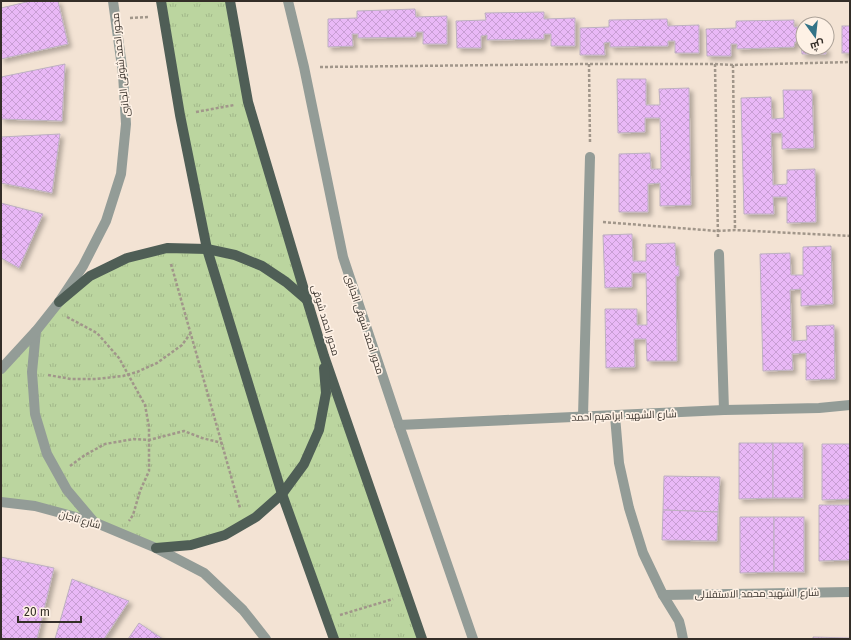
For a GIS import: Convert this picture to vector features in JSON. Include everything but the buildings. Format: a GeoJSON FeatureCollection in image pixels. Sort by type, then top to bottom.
{"type":"FeatureCollection","features":[{"type":"Feature","properties":{"kind":"main road"},"geometry":{"type":"LineString","coordinates":[[161,1],[180,116],[207,249],[282,494],[334,639]]}},
{"type":"Feature","properties":{"kind":"main road","name":"محور احمد شوقى"},"geometry":{"type":"LineString","coordinates":[[230,1],[248,102],[307,300],[324,356],[422,639]]}},
{"type":"Feature","properties":{"kind":"main road"},"geometry":{"type":"LineString","coordinates":[[56,306],[90,276],[127,258],[167,248],[207,249],[235,255],[262,266],[286,282],[307,300]]}},
{"type":"Feature","properties":{"kind":"main road"},"geometry":{"type":"LineString","coordinates":[[156,548],[191,545],[225,535],[256,517],[282,494],[304,464],[319,430],[326,393],[324,356]]}},
{"type":"Feature","properties":{"kind":"street","name":"محور احمد شوقى الجانبى"},"geometry":{"type":"LineString","coordinates":[[56,306],[83,266],[106,221],[121,174],[126,124],[123,74],[113,1]]}},
{"type":"Feature","properties":{"kind":"street","name":"محور احمد شوقى الجانبى"},"geometry":{"type":"LineString","coordinates":[[288,1],[304,67],[343,257],[473,639]]}},
{"type":"Feature","properties":{"kind":"street"},"geometry":{"type":"LineString","coordinates":[[583,416],[590,157]]}},
{"type":"Feature","properties":{"kind":"street"},"geometry":{"type":"LineString","coordinates":[[719,254],[724,410]]}},
{"type":"Feature","properties":{"kind":"street"},"geometry":{"type":"LineString","coordinates":[[1,369],[36,331],[56,306]]}},
{"type":"Feature","properties":{"kind":"street"},"geometry":{"type":"LineString","coordinates":[[36,331],[32,372],[35,414],[47,454],[67,490],[94,522]]}},
{"type":"Feature","properties":{"kind":"street","name":"شارع الشهيد ابراهيم احمد"},"geometry":{"type":"LineString","coordinates":[[399,425],[724,410],[819,408],[850,405]]}},
{"type":"Feature","properties":{"kind":"street"},"geometry":{"type":"LineString","coordinates":[[615,416],[619,463],[629,508],[643,553],[663,595],[678,620],[683,639]]}},
{"type":"Feature","properties":{"kind":"street","name":"شارع تاجان"},"geometry":{"type":"LineString","coordinates":[[1,502],[35,506],[94,522],[156,548]]}},
{"type":"Feature","properties":{"kind":"street"},"geometry":{"type":"LineString","coordinates":[[156,548],[204,573],[243,610],[266,639]]}},
{"type":"Feature","properties":{"kind":"street","name":"شارع الشهيد محمد الاستقلالى"},"geometry":{"type":"LineString","coordinates":[[663,595],[850,592]]}},
{"type":"Feature","properties":{"kind":"path"},"geometry":{"type":"LineString","coordinates":[[116,19],[163,16]]}},
{"type":"Feature","properties":{"kind":"path"},"geometry":{"type":"LineString","coordinates":[[304,67],[589,64],[733,65],[850,62]]}},
{"type":"Feature","properties":{"kind":"path"},"geometry":{"type":"LineString","coordinates":[[589,64],[590,157]]}},
{"type":"Feature","properties":{"kind":"path"},"geometry":{"type":"LineString","coordinates":[[715,64],[717,231],[719,254]]}},
{"type":"Feature","properties":{"kind":"path"},"geometry":{"type":"LineString","coordinates":[[733,65],[735,230]]}},
{"type":"Feature","properties":{"kind":"path"},"geometry":{"type":"LineString","coordinates":[[180,116],[248,102]]}},
{"type":"Feature","properties":{"kind":"path"},"geometry":{"type":"LineString","coordinates":[[588,221],[717,231],[735,230],[850,236]]}},
{"type":"Feature","properties":{"kind":"path"},"geometry":{"type":"LineString","coordinates":[[167,248],[244,524]]}},
{"type":"Feature","properties":{"kind":"path"},"geometry":{"type":"LineString","coordinates":[[56,306],[97,333],[119,358],[145,405],[150,427],[149,471],[140,491],[133,514],[122,534]]}},
{"type":"Feature","properties":{"kind":"path"},"geometry":{"type":"LineString","coordinates":[[32,372],[71,379],[96,379],[128,375],[157,363],[182,345],[191,333]]}},
{"type":"Feature","properties":{"kind":"path"},"geometry":{"type":"LineString","coordinates":[[59,475],[85,455],[106,444],[134,439],[149,440],[184,431],[202,438],[222,443]]}},
{"type":"Feature","properties":{"kind":"path"},"geometry":{"type":"LineString","coordinates":[[327,619],[407,594]]}},
{"type":"Feature","properties":{"kind":"green space"},"geometry":{"type":"Polygon","coordinates":[[[162,1],[230,1],[248,102],[307,300],[422,639],[334,639],[282,494],[225,535],[156,548],[94,522],[1,502],[1,369],[90,276],[167,248],[207,249],[162,1]]]}}]}
